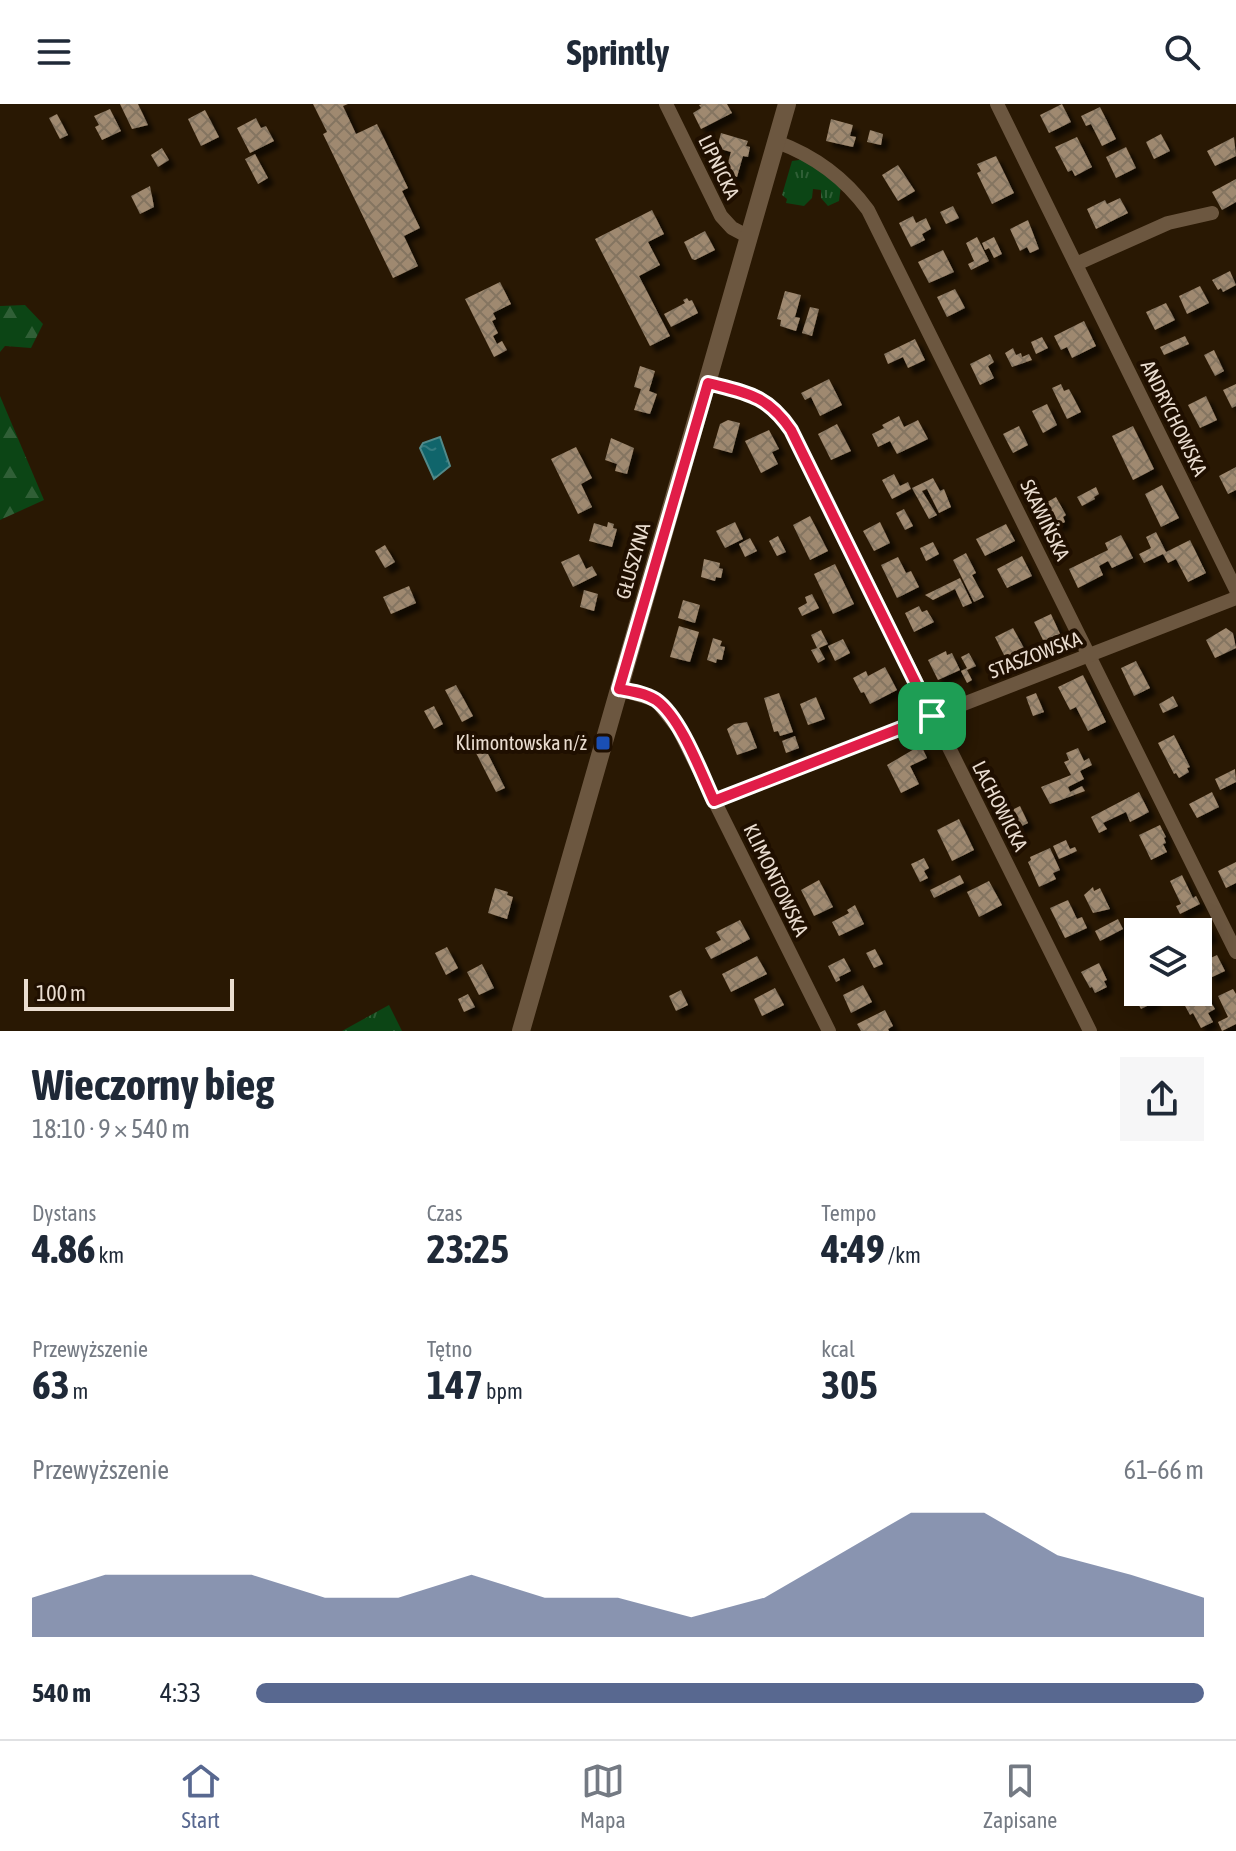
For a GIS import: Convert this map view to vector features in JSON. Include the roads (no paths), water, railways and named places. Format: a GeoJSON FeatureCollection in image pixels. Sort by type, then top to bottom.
{"type":"FeatureCollection","features":[{"type":"Feature","properties":{"kind":"street","name":"LIPNICKA"},"geometry":{"type":"LineString","coordinates":[[666,104],[721,216],[732,228],[749,237]]}},
{"type":"Feature","properties":{"kind":"street","name":"GŁUSZYNA"},"geometry":{"type":"LineString","coordinates":[[521,1031],[787,104]]}},
{"type":"Feature","properties":{"kind":"street","name":"ANDRYCHOWSKA"},"geometry":{"type":"LineString","coordinates":[[997,104],[1236,590]]}},
{"type":"Feature","properties":{"kind":"street","name":"SKAWIŃSKA"},"geometry":{"type":"LineString","coordinates":[[777,142],[806,153],[833,173],[868,210],[1236,952]]}},
{"type":"Feature","properties":{"kind":"street"},"geometry":{"type":"LineString","coordinates":[[1076,264],[1168,223],[1212,213]]}},
{"type":"Feature","properties":{"kind":"street","name":"LACHOWICKA"},"geometry":{"type":"LineString","coordinates":[[708,383],[758,396],[779,412],[791,430],[1090,1031]]}},
{"type":"Feature","properties":{"kind":"street","name":"STASZOWSKA"},"geometry":{"type":"LineString","coordinates":[[714,801],[1236,598]]}},
{"type":"Feature","properties":{"kind":"street","name":"KLIMONTOWSKA"},"geometry":{"type":"LineString","coordinates":[[619,689],[644,695],[664,708],[678,728],[829,1031]]}},
{"type":"Feature","properties":{"kind":"water"},"geometry":{"type":"Polygon","coordinates":[[[440,437],[450,466],[434,479],[420,448],[423,443],[440,437]]]}},
{"type":"Feature","properties":{"kind":"place","name":"Klimontowska n/ż"},"geometry":{"type":"Point","coordinates":[603,743]}}]}
